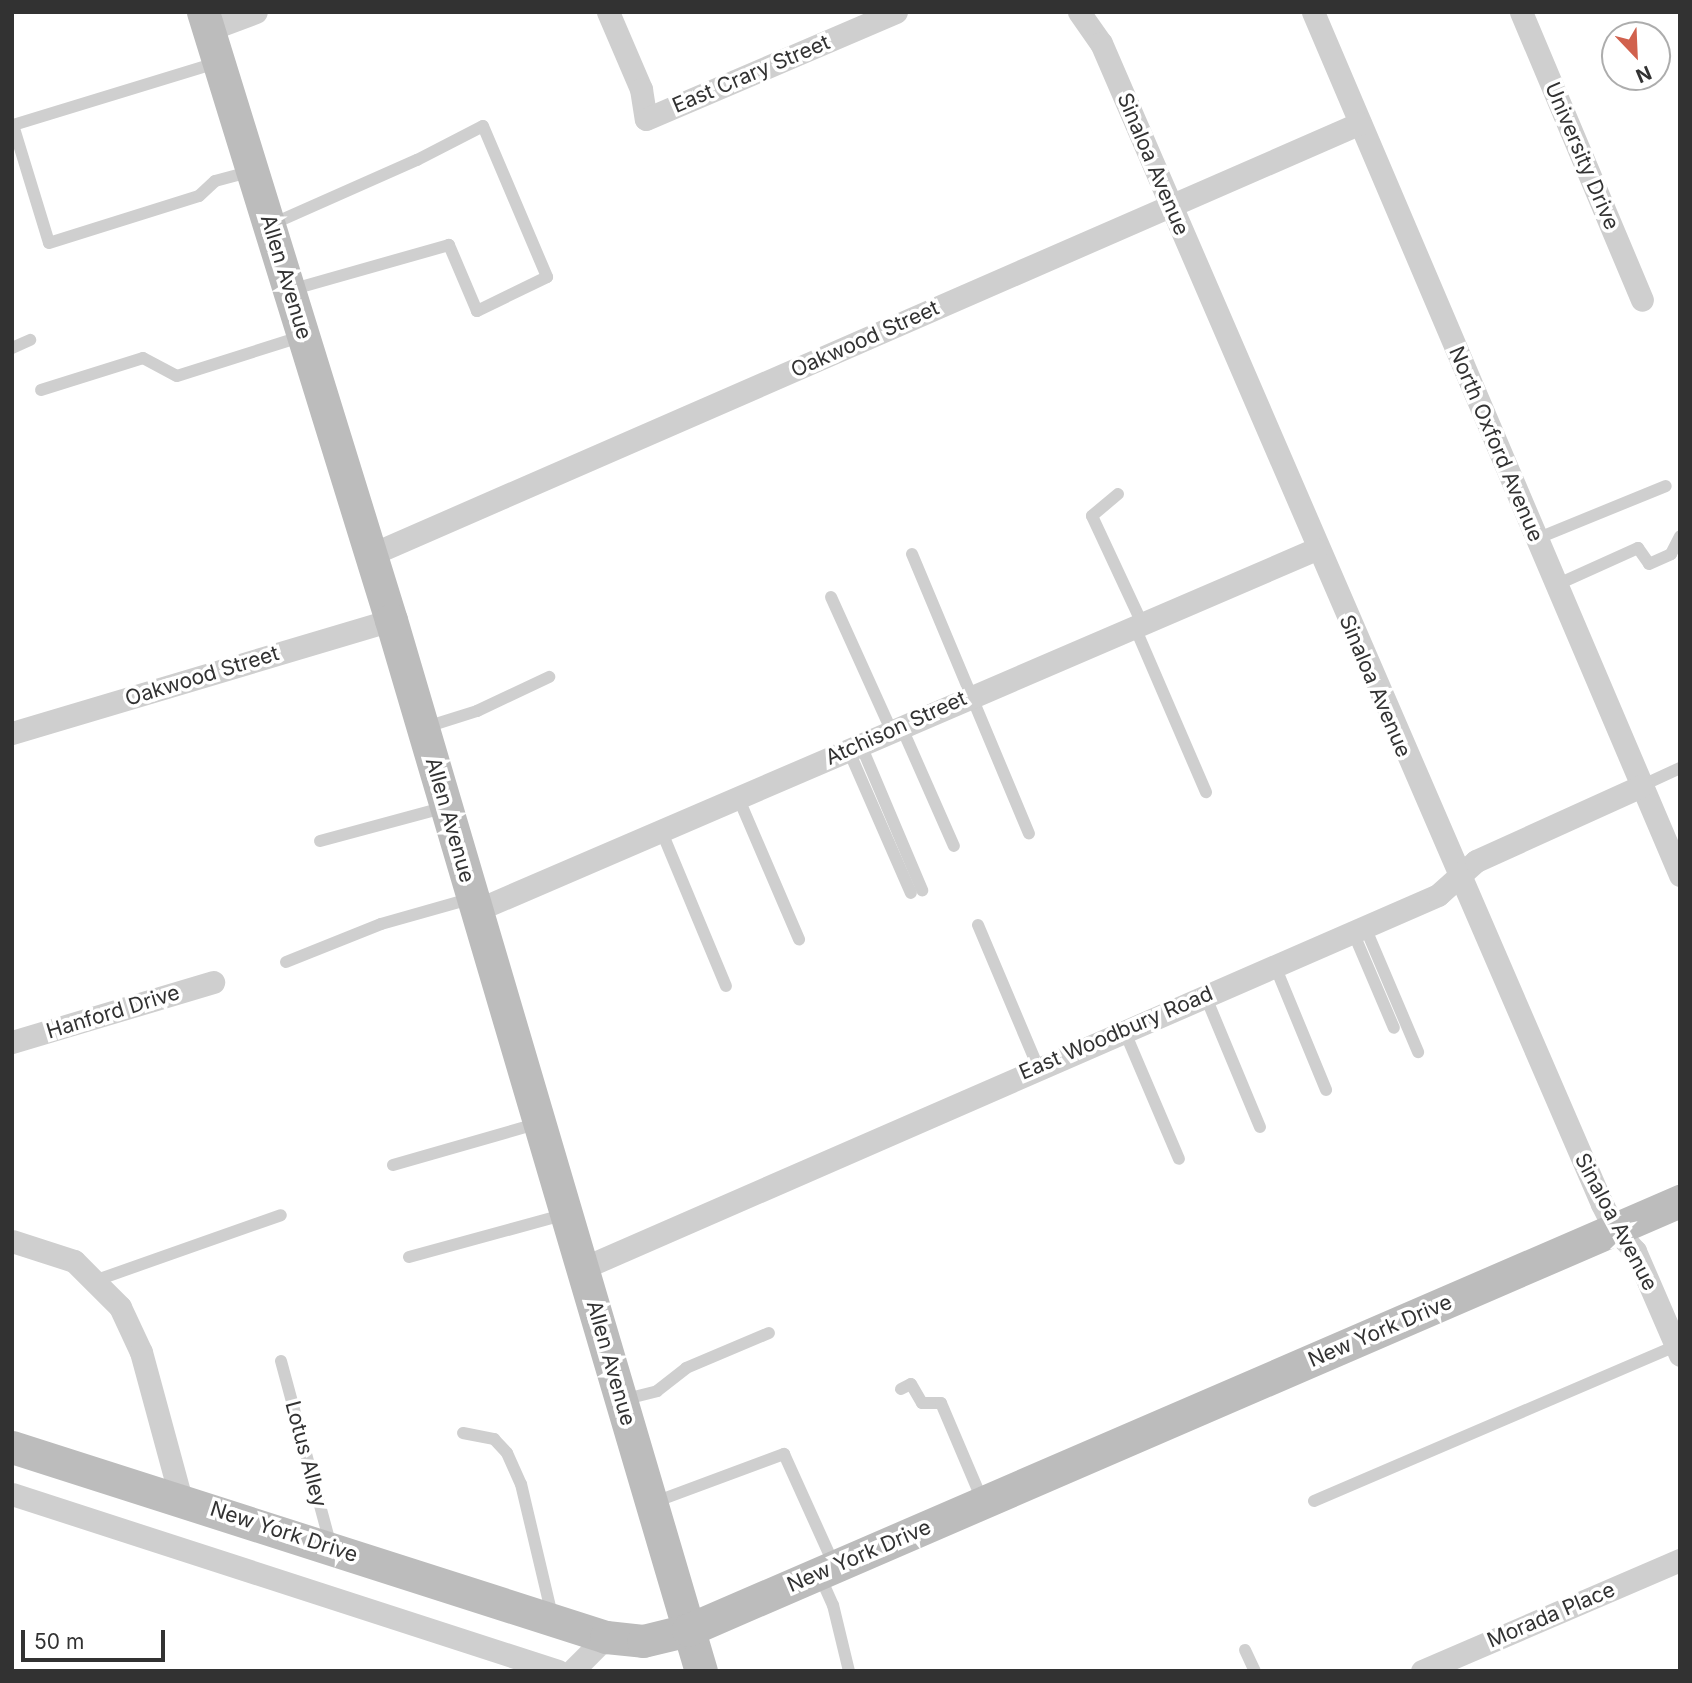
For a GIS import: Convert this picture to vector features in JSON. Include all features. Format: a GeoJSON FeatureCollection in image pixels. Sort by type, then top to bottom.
{"type":"FeatureCollection","features":[{"type":"Feature","properties":{"kind":"street"},"geometry":{"type":"LineString","coordinates":[[205,21],[256,12]]}},
{"type":"Feature","properties":{"kind":"street","name":"East Crary Street"},"geometry":{"type":"LineString","coordinates":[[608,12],[641,89],[646,119],[896,12]]}},
{"type":"Feature","properties":{"kind":"street","name":"Sinaloa Avenue"},"geometry":{"type":"LineString","coordinates":[[1079,12],[1101,43],[1458,877],[1615,1229],[1635,1251],[1678,1351]]}},
{"type":"Feature","properties":{"kind":"street","name":"North Oxford Avenue"},"geometry":{"type":"LineString","coordinates":[[1312,12],[1678,868]]}},
{"type":"Feature","properties":{"kind":"street","name":"University Drive"},"geometry":{"type":"LineString","coordinates":[[1521,12],[1642,300]]}},
{"type":"Feature","properties":{"kind":"street","name":"Allen Avenue"},"geometry":{"type":"LineString","coordinates":[[205,21],[391,620],[701,1671]]}},
{"type":"Feature","properties":{"kind":"street","name":"Oakwood Street"},"geometry":{"type":"LineString","coordinates":[[370,555],[1360,123]]}},
{"type":"Feature","properties":{"kind":"street","name":"Atchison Street"},"geometry":{"type":"LineString","coordinates":[[475,904],[661,830],[1137,623],[1316,549]]}},
{"type":"Feature","properties":{"kind":"street","name":"Oakwood Street"},"geometry":{"type":"LineString","coordinates":[[12,733],[391,620]]}},
{"type":"Feature","properties":{"kind":"street","name":"East Woodbury Road"},"geometry":{"type":"LineString","coordinates":[[583,1268],[1038,1067],[1438,895],[1476,861],[1641,786]]}},
{"type":"Feature","properties":{"kind":"street","name":"Hanford Drive"},"geometry":{"type":"LineString","coordinates":[[12,1042],[213,982]]}},
{"type":"Feature","properties":{"kind":"street","name":"New York Drive"},"geometry":{"type":"LineString","coordinates":[[12,1447],[331,1546],[606,1637],[643,1641],[688,1630],[1680,1201]]}},
{"type":"Feature","properties":{"kind":"street"},"geometry":{"type":"LineString","coordinates":[[12,1241],[74,1261],[120,1307],[141,1352],[181,1499]]}},
{"type":"Feature","properties":{"kind":"street"},"geometry":{"type":"LineString","coordinates":[[12,1494],[558,1671]]}},
{"type":"Feature","properties":{"kind":"street","name":"Morada Place"},"geometry":{"type":"LineString","coordinates":[[1422,1671],[1680,1560]]}},
{"type":"Feature","properties":{"kind":"street"},"geometry":{"type":"LineString","coordinates":[[572,1671],[606,1637]]}},
{"type":"Feature","properties":{"kind":"lane"},"geometry":{"type":"LineString","coordinates":[[217,63],[13,125],[49,243],[199,196],[215,181],[253,172]]}},
{"type":"Feature","properties":{"kind":"lane"},"geometry":{"type":"LineString","coordinates":[[270,225],[417,160],[483,125],[547,277],[477,311],[449,245],[290,290]]}},
{"type":"Feature","properties":{"kind":"lane"},"geometry":{"type":"LineString","coordinates":[[41,390],[143,358],[177,376],[304,336]]}},
{"type":"Feature","properties":{"kind":"lane"},"geometry":{"type":"LineString","coordinates":[[12,348],[30,340]]}},
{"type":"Feature","properties":{"kind":"lane"},"geometry":{"type":"LineString","coordinates":[[1536,539],[1666,486]]}},
{"type":"Feature","properties":{"kind":"lane"},"geometry":{"type":"LineString","coordinates":[[1118,494],[1092,516],[1206,792]]}},
{"type":"Feature","properties":{"kind":"lane"},"geometry":{"type":"LineString","coordinates":[[1556,584],[1638,548],[1649,564],[1671,554],[1680,536]]}},
{"type":"Feature","properties":{"kind":"lane"},"geometry":{"type":"LineString","coordinates":[[912,554],[969,696],[1029,834]]}},
{"type":"Feature","properties":{"kind":"lane"},"geometry":{"type":"LineString","coordinates":[[831,597],[954,846]]}},
{"type":"Feature","properties":{"kind":"lane"},"geometry":{"type":"LineString","coordinates":[[423,728],[477,711],[549,677]]}},
{"type":"Feature","properties":{"kind":"lane"},"geometry":{"type":"LineString","coordinates":[[854,746],[916,891]]}},
{"type":"Feature","properties":{"kind":"lane"},"geometry":{"type":"LineString","coordinates":[[1641,786],[1680,768]]}},
{"type":"Feature","properties":{"kind":"lane"},"geometry":{"type":"LineString","coordinates":[[738,797],[799,939]]}},
{"type":"Feature","properties":{"kind":"lane"},"geometry":{"type":"LineString","coordinates":[[320,841],[446,807]]}},
{"type":"Feature","properties":{"kind":"lane"},"geometry":{"type":"LineString","coordinates":[[661,830],[726,986]]}},
{"type":"Feature","properties":{"kind":"lane"},"geometry":{"type":"LineString","coordinates":[[286,962],[382,924],[475,904]]}},
{"type":"Feature","properties":{"kind":"lane"},"geometry":{"type":"LineString","coordinates":[[978,925],[1038,1067]]}},
{"type":"Feature","properties":{"kind":"lane"},"geometry":{"type":"LineString","coordinates":[[1359,929],[1394,1028]]}},
{"type":"Feature","properties":{"kind":"lane"},"geometry":{"type":"LineString","coordinates":[[1359,929],[1418,1052]]}},
{"type":"Feature","properties":{"kind":"lane"},"geometry":{"type":"LineString","coordinates":[[1275,966],[1326,1090]]}},
{"type":"Feature","properties":{"kind":"lane"},"geometry":{"type":"LineString","coordinates":[[1205,995],[1260,1128]]}},
{"type":"Feature","properties":{"kind":"lane"},"geometry":{"type":"LineString","coordinates":[[1124,1030],[1179,1159]]}},
{"type":"Feature","properties":{"kind":"lane"},"geometry":{"type":"LineString","coordinates":[[393,1165],[540,1123]]}},
{"type":"Feature","properties":{"kind":"lane"},"geometry":{"type":"LineString","coordinates":[[410,1257],[567,1214]]}},
{"type":"Feature","properties":{"kind":"lane"},"geometry":{"type":"LineString","coordinates":[[94,1281],[281,1215]]}},
{"type":"Feature","properties":{"kind":"lane"},"geometry":{"type":"LineString","coordinates":[[621,1400],[657,1391],[686,1368],[769,1333]]}},
{"type":"Feature","properties":{"kind":"lane"},"geometry":{"type":"LineString","coordinates":[[1314,1501],[1678,1351]]}},
{"type":"Feature","properties":{"kind":"lane","name":"Lotus Alley"},"geometry":{"type":"LineString","coordinates":[[281,1362],[331,1546]]}},
{"type":"Feature","properties":{"kind":"lane"},"geometry":{"type":"LineString","coordinates":[[901,1389],[911,1384],[922,1403],[941,1403],[984,1502]]}},
{"type":"Feature","properties":{"kind":"lane"},"geometry":{"type":"LineString","coordinates":[[463,1433],[494,1439],[507,1453],[521,1484],[552,1619]]}},
{"type":"Feature","properties":{"kind":"lane"},"geometry":{"type":"LineString","coordinates":[[651,1504],[784,1454],[827,1570],[849,1671]]}},
{"type":"Feature","properties":{"kind":"lane"},"geometry":{"type":"LineString","coordinates":[[1245,1650],[1255,1671]]}}]}
